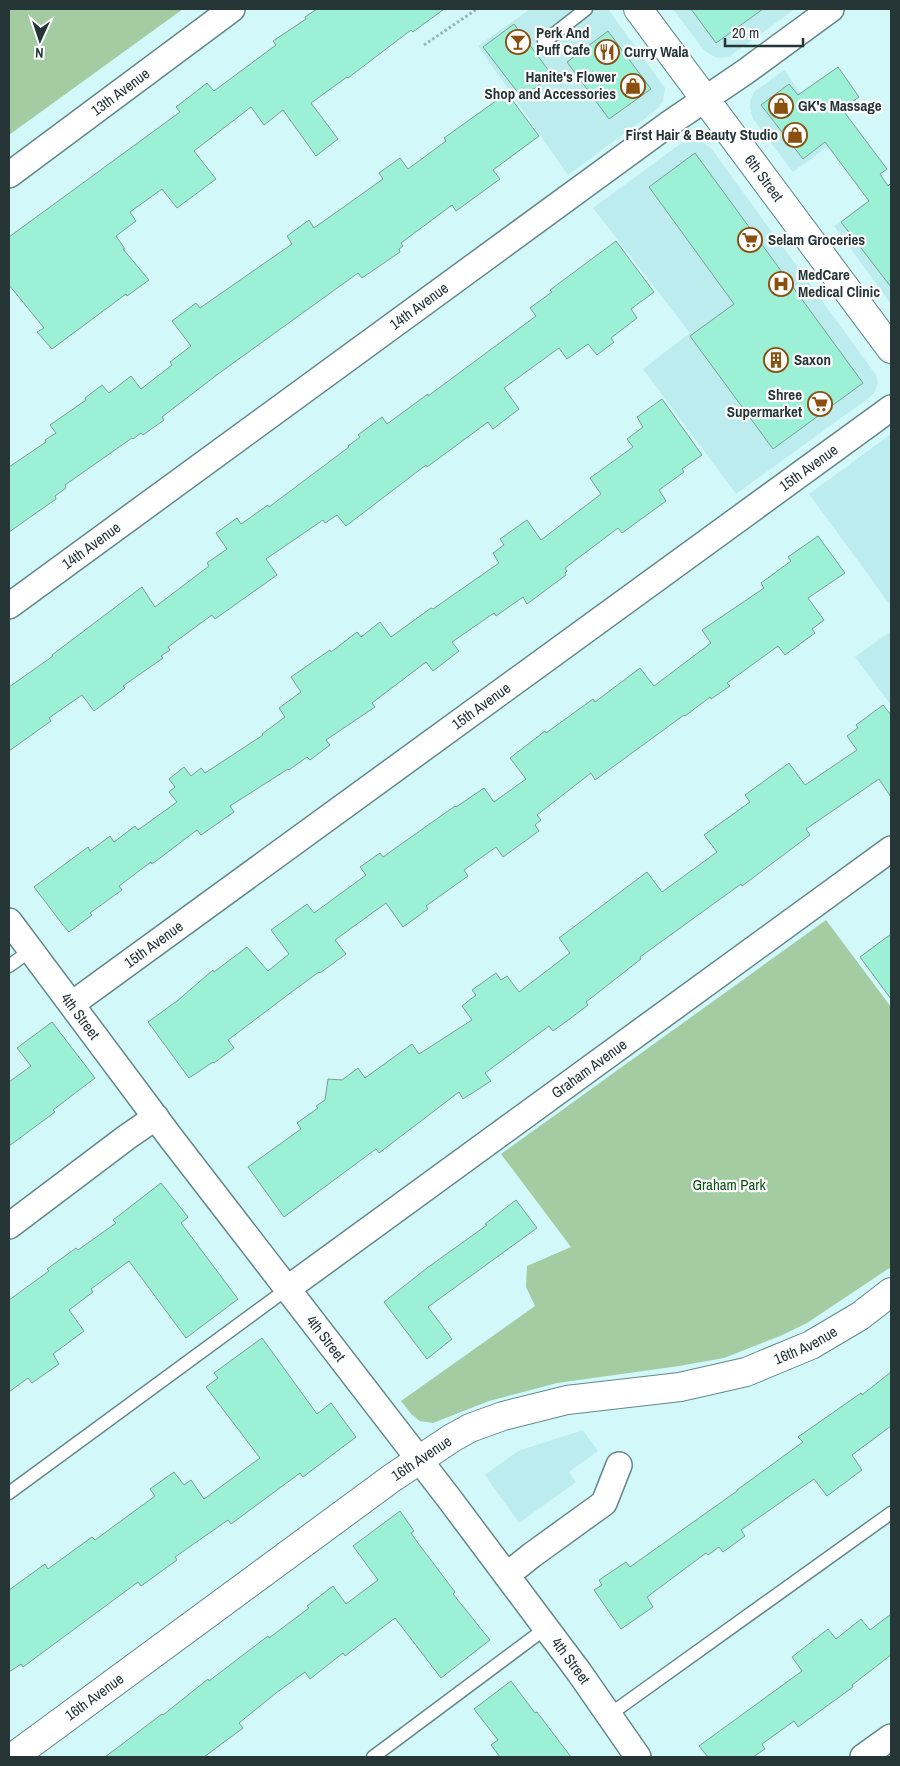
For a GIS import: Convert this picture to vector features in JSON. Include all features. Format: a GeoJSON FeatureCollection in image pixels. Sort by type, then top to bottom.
{"type":"FeatureCollection","features":[{"type":"Feature","properties":{"kind":"street","name":"13th Avenue"},"geometry":{"type":"LineString","coordinates":[[9,176],[232,9]]}},
{"type":"Feature","properties":{"kind":"street","name":"6th Street"},"geometry":{"type":"LineString","coordinates":[[638,9],[891,349]]}},
{"type":"Feature","properties":{"kind":"street","name":"14th Avenue"},"geometry":{"type":"LineString","coordinates":[[9,606],[831,9]]}},
{"type":"Feature","properties":{"kind":"street","name":"15th Avenue"},"geometry":{"type":"LineString","coordinates":[[72,1004],[891,408]]}},
{"type":"Feature","properties":{"kind":"street","name":"Graham Avenue"},"geometry":{"type":"LineString","coordinates":[[287,1289],[891,850]]}},
{"type":"Feature","properties":{"kind":"street","name":"4th Street"},"geometry":{"type":"LineString","coordinates":[[9,921],[287,1289],[420,1459],[546,1628],[638,1757]]}},
{"type":"Feature","properties":{"kind":"street"},"geometry":{"type":"LineString","coordinates":[[9,1226],[156,1117]]}},
{"type":"Feature","properties":{"kind":"street","name":"16th Avenue"},"geometry":{"type":"LineString","coordinates":[[12,1757],[420,1459],[470,1428],[539,1406],[596,1395],[680,1387],[746,1372],[811,1345],[860,1316],[891,1292]]}},
{"type":"Feature","properties":{"kind":"street"},"geometry":{"type":"LineString","coordinates":[[507,1575],[604,1503],[619,1465]]}},
{"type":"Feature","properties":{"kind":"street"},"geometry":{"type":"LineString","coordinates":[[863,1757],[891,1736]]}},
{"type":"Feature","properties":{"kind":"lane"},"geometry":{"type":"LineString","coordinates":[[544,42],[586,9]]}},
{"type":"Feature","properties":{"kind":"lane"},"geometry":{"type":"LineString","coordinates":[[9,966],[30,951]]}},
{"type":"Feature","properties":{"kind":"lane"},"geometry":{"type":"LineString","coordinates":[[9,1493],[287,1289]]}},
{"type":"Feature","properties":{"kind":"lane"},"geometry":{"type":"LineString","coordinates":[[609,1715],[891,1513]]}},
{"type":"Feature","properties":{"kind":"lane"},"geometry":{"type":"LineString","coordinates":[[373,1757],[546,1628]]}},
{"type":"Feature","properties":{"kind":"path"},"geometry":{"type":"LineString","coordinates":[[424,45],[477,9]]}},
{"type":"Feature","properties":{"kind":"shaded area"},"geometry":{"type":"Polygon","coordinates":[[[530,9],[608,9],[665,88],[663,101],[655,111],[568,175],[478,46],[530,9]]]}},
{"type":"Feature","properties":{"kind":"shaded area"},"geometry":{"type":"Polygon","coordinates":[[[673,9],[795,9],[729,57],[718,58],[703,49],[673,9]]]}},
{"type":"Feature","properties":{"kind":"shaded area"},"geometry":{"type":"Polygon","coordinates":[[[784,70],[835,141],[793,172],[753,119],[750,108],[754,92],[784,70]]]}},
{"type":"Feature","properties":{"kind":"shaded area"},"geometry":{"type":"Polygon","coordinates":[[[695,140],[711,148],[876,375],[878,383],[870,397],[736,494],[643,369],[690,333],[593,208],[680,144],[695,140]]]}},
{"type":"Feature","properties":{"kind":"shaded area"},"geometry":{"type":"Polygon","coordinates":[[[891,183],[891,304],[834,226],[891,183]]]}},
{"type":"Feature","properties":{"kind":"shaded area"},"geometry":{"type":"Polygon","coordinates":[[[891,434],[891,606],[809,494],[891,434]]]}},
{"type":"Feature","properties":{"kind":"shaded area"},"geometry":{"type":"Polygon","coordinates":[[[891,631],[891,705],[855,657],[891,631]]]}},
{"type":"Feature","properties":{"kind":"shaded area"},"geometry":{"type":"Polygon","coordinates":[[[583,1430],[598,1451],[569,1472],[576,1482],[519,1523],[485,1475],[518,1451],[583,1430]]]}},
{"type":"Feature","properties":{"kind":"green space"},"geometry":{"type":"Polygon","coordinates":[[[9,9],[183,9],[9,135],[9,9]]]}},
{"type":"Feature","properties":{"kind":"green space","name":"Graham Park"},"geometry":{"type":"Polygon","coordinates":[[[826,920],[891,1007],[891,1267],[807,1323],[724,1358],[557,1383],[489,1401],[433,1423],[420,1421],[412,1415],[401,1401],[535,1306],[526,1287],[527,1266],[571,1247],[501,1154],[826,920]]]}},
{"type":"Feature","properties":{"kind":"building"},"geometry":{"type":"Polygon","coordinates":[[[317,9],[444,9],[413,32],[411,30],[348,78],[311,103],[338,139],[316,156],[283,110],[264,125],[251,107],[194,151],[216,179],[177,208],[162,189],[130,212],[136,221],[116,236],[125,249],[123,249],[149,280],[127,296],[126,294],[52,349],[37,332],[44,328],[9,285],[9,237],[180,112],[176,107],[207,83],[214,91],[276,45],[273,41],[306,19],[305,17],[317,9]]]}},
{"type":"Feature","properties":{"kind":"building"},"geometry":{"type":"Polygon","coordinates":[[[691,9],[763,9],[716,43],[691,9]]]}},
{"type":"Feature","properties":{"kind":"building"},"geometry":{"type":"Polygon","coordinates":[[[514,24],[552,75],[522,98],[483,47],[514,24]]]}},
{"type":"Feature","properties":{"kind":"building"},"geometry":{"type":"Polygon","coordinates":[[[608,31],[651,89],[609,119],[567,62],[608,31]]]}},
{"type":"Feature","properties":{"kind":"building"},"geometry":{"type":"Polygon","coordinates":[[[838,67],[859,97],[842,109],[887,169],[880,174],[888,186],[891,183],[891,287],[841,222],[869,201],[825,142],[803,159],[761,105],[789,84],[798,95],[838,67]]]}},
{"type":"Feature","properties":{"kind":"building"},"geometry":{"type":"Polygon","coordinates":[[[507,93],[539,136],[493,170],[500,179],[456,211],[452,205],[401,243],[403,246],[399,249],[400,252],[362,278],[358,273],[218,374],[162,417],[164,420],[143,435],[141,433],[132,438],[65,485],[66,488],[55,496],[56,499],[9,532],[9,467],[56,433],[50,425],[86,400],[85,398],[102,385],[109,393],[131,376],[141,389],[172,365],[170,362],[191,346],[172,321],[196,303],[200,308],[292,244],[287,236],[309,220],[314,228],[383,179],[379,173],[400,158],[408,169],[446,141],[444,138],[507,93]]]}},
{"type":"Feature","properties":{"kind":"building","name":"Saxon"},"geometry":{"type":"Polygon","coordinates":[[[695,153],[863,383],[773,449],[690,336],[734,304],[649,187],[695,153]]]}},
{"type":"Feature","properties":{"kind":"building"},"geometry":{"type":"Polygon","coordinates":[[[616,241],[654,292],[631,309],[637,318],[611,338],[614,342],[597,355],[588,344],[567,359],[559,348],[504,388],[519,409],[493,429],[488,422],[427,467],[426,465],[346,526],[337,515],[325,523],[323,520],[266,559],[277,575],[215,619],[212,615],[168,647],[170,650],[161,656],[163,658],[123,686],[125,688],[94,711],[82,695],[49,718],[51,721],[9,751],[9,687],[53,656],[142,587],[155,607],[209,566],[207,563],[227,549],[216,533],[237,518],[241,524],[268,505],[269,507],[349,447],[360,437],[358,435],[382,417],[387,424],[428,394],[428,396],[536,316],[530,308],[552,292],[550,290],[616,241]]]}},
{"type":"Feature","properties":{"kind":"building"},"geometry":{"type":"Polygon","coordinates":[[[662,399],[702,455],[682,469],[684,472],[659,490],[666,501],[622,533],[618,528],[565,568],[567,571],[566,575],[527,604],[523,597],[496,616],[494,613],[452,642],[459,651],[433,671],[426,662],[372,703],[375,707],[326,740],[330,745],[310,760],[307,757],[230,806],[234,812],[201,835],[197,830],[152,864],[151,862],[119,886],[122,890],[90,913],[92,915],[69,932],[34,887],[88,847],[90,851],[110,836],[114,842],[135,826],[138,830],[177,802],[169,792],[175,787],[169,779],[184,767],[191,776],[201,768],[205,773],[263,735],[285,717],[279,708],[301,692],[291,677],[330,650],[331,652],[357,632],[361,637],[380,622],[391,637],[499,563],[493,553],[504,545],[500,539],[527,520],[541,540],[601,494],[590,478],[633,447],[627,439],[643,427],[637,417],[662,399]]]}},
{"type":"Feature","properties":{"kind":"building"},"geometry":{"type":"Polygon","coordinates":[[[818,536],[845,573],[808,598],[824,620],[812,629],[815,633],[785,655],[778,646],[727,683],[730,686],[684,715],[595,780],[591,773],[537,815],[541,820],[535,825],[539,831],[503,857],[496,847],[464,870],[468,876],[426,906],[428,909],[403,927],[386,903],[335,940],[346,954],[228,1040],[234,1048],[189,1078],[148,1022],[177,1001],[213,970],[214,972],[247,947],[268,971],[289,954],[271,930],[307,904],[314,913],[366,875],[360,867],[380,853],[383,857],[484,788],[494,802],[526,779],[510,758],[545,731],[546,733],[593,699],[595,702],[640,668],[654,686],[711,643],[702,630],[764,588],[761,583],[791,561],[788,557],[818,536]]]}},
{"type":"Feature","properties":{"kind":"building"},"geometry":{"type":"Polygon","coordinates":[[[883,705],[891,715],[891,797],[879,779],[806,829],[810,835],[742,886],[741,884],[640,957],[641,959],[586,1002],[588,1005],[571,1018],[553,1031],[549,1026],[485,1073],[491,1081],[463,1099],[459,1092],[379,1153],[376,1149],[284,1217],[248,1167],[301,1129],[297,1123],[318,1108],[316,1106],[325,1100],[328,1079],[342,1080],[358,1068],[365,1078],[412,1044],[419,1054],[472,1020],[462,1006],[476,995],[472,990],[496,973],[501,980],[507,976],[519,992],[570,953],[559,938],[647,872],[662,892],[717,852],[704,835],[750,802],[745,795],[789,763],[805,785],[857,750],[847,736],[858,728],[856,725],[883,705]]]}},
{"type":"Feature","properties":{"kind":"building"},"geometry":{"type":"Polygon","coordinates":[[[891,934],[891,999],[860,957],[891,934]]]}},
{"type":"Feature","properties":{"kind":"building"},"geometry":{"type":"Polygon","coordinates":[[[52,1022],[95,1078],[53,1110],[55,1112],[9,1146],[9,1082],[31,1066],[17,1048],[52,1022]]]}},
{"type":"Feature","properties":{"kind":"building"},"geometry":{"type":"Polygon","coordinates":[[[161,1183],[188,1217],[181,1223],[238,1299],[186,1338],[129,1261],[91,1289],[93,1292],[69,1310],[84,1331],[53,1354],[59,1364],[32,1383],[28,1378],[9,1392],[9,1300],[49,1271],[47,1269],[76,1248],[78,1250],[116,1223],[113,1220],[161,1183]]]}},
{"type":"Feature","properties":{"kind":"building"},"geometry":{"type":"Polygon","coordinates":[[[516,1200],[537,1228],[428,1307],[452,1339],[427,1359],[384,1302],[487,1225],[485,1224],[516,1200]]]}},
{"type":"Feature","properties":{"kind":"building"},"geometry":{"type":"Polygon","coordinates":[[[262,1338],[317,1414],[331,1403],[356,1437],[303,1477],[300,1473],[231,1524],[228,1520],[175,1557],[177,1560],[141,1586],[138,1582],[23,1667],[21,1664],[9,1672],[9,1590],[45,1564],[48,1569],[92,1537],[95,1540],[155,1496],[150,1489],[174,1472],[184,1485],[191,1480],[204,1499],[260,1458],[206,1387],[218,1378],[214,1373],[262,1338]]]}},
{"type":"Feature","properties":{"kind":"building"},"geometry":{"type":"Polygon","coordinates":[[[891,1372],[891,1426],[852,1455],[862,1470],[827,1496],[814,1479],[741,1530],[745,1536],[723,1552],[719,1547],[708,1555],[706,1553],[647,1597],[653,1607],[621,1629],[594,1590],[602,1585],[599,1580],[626,1562],[630,1567],[737,1491],[803,1442],[798,1437],[861,1393],[862,1395],[891,1372]]]}},
{"type":"Feature","properties":{"kind":"building"},"geometry":{"type":"Polygon","coordinates":[[[400,1511],[414,1531],[411,1533],[455,1592],[453,1594],[490,1640],[441,1678],[395,1618],[345,1656],[343,1653],[310,1679],[305,1672],[276,1693],[239,1723],[243,1728],[204,1757],[105,1757],[163,1715],[208,1679],[209,1681],[268,1636],[269,1638],[309,1608],[307,1606],[333,1586],[346,1604],[378,1580],[353,1546],[400,1511]]]}},
{"type":"Feature","properties":{"kind":"building"},"geometry":{"type":"Polygon","coordinates":[[[891,1614],[891,1655],[852,1685],[853,1687],[798,1727],[794,1721],[762,1744],[765,1749],[753,1757],[708,1757],[699,1746],[802,1671],[792,1657],[828,1629],[836,1639],[861,1619],[870,1630],[891,1614]]]}},
{"type":"Feature","properties":{"kind":"building"},"geometry":{"type":"Polygon","coordinates":[[[511,1681],[571,1757],[500,1757],[491,1745],[498,1740],[474,1709],[511,1681]]]}},
{"type":"Feature","properties":{"kind":"place","name":"Perk And Puff Cafe"},"geometry":{"type":"Point","coordinates":[518,42]}},
{"type":"Feature","properties":{"kind":"place","name":"Curry Wala"},"geometry":{"type":"Point","coordinates":[607,52]}},
{"type":"Feature","properties":{"kind":"place","name":"Hanite's Flower Shop and Accessories"},"geometry":{"type":"Point","coordinates":[633,86]}},
{"type":"Feature","properties":{"kind":"place","name":"GK's Massage"},"geometry":{"type":"Point","coordinates":[781,106]}},
{"type":"Feature","properties":{"kind":"place","name":"First Hair & Beauty Studio"},"geometry":{"type":"Point","coordinates":[795,135]}},
{"type":"Feature","properties":{"kind":"place","name":"Selam Groceries"},"geometry":{"type":"Point","coordinates":[750,240]}},
{"type":"Feature","properties":{"kind":"place","name":"MedCare Medical Clinic"},"geometry":{"type":"Point","coordinates":[781,284]}},
{"type":"Feature","properties":{"kind":"place","name":"Saxon"},"geometry":{"type":"Point","coordinates":[776,360]}},
{"type":"Feature","properties":{"kind":"place","name":"Shree Supermarket"},"geometry":{"type":"Point","coordinates":[820,404]}}]}
